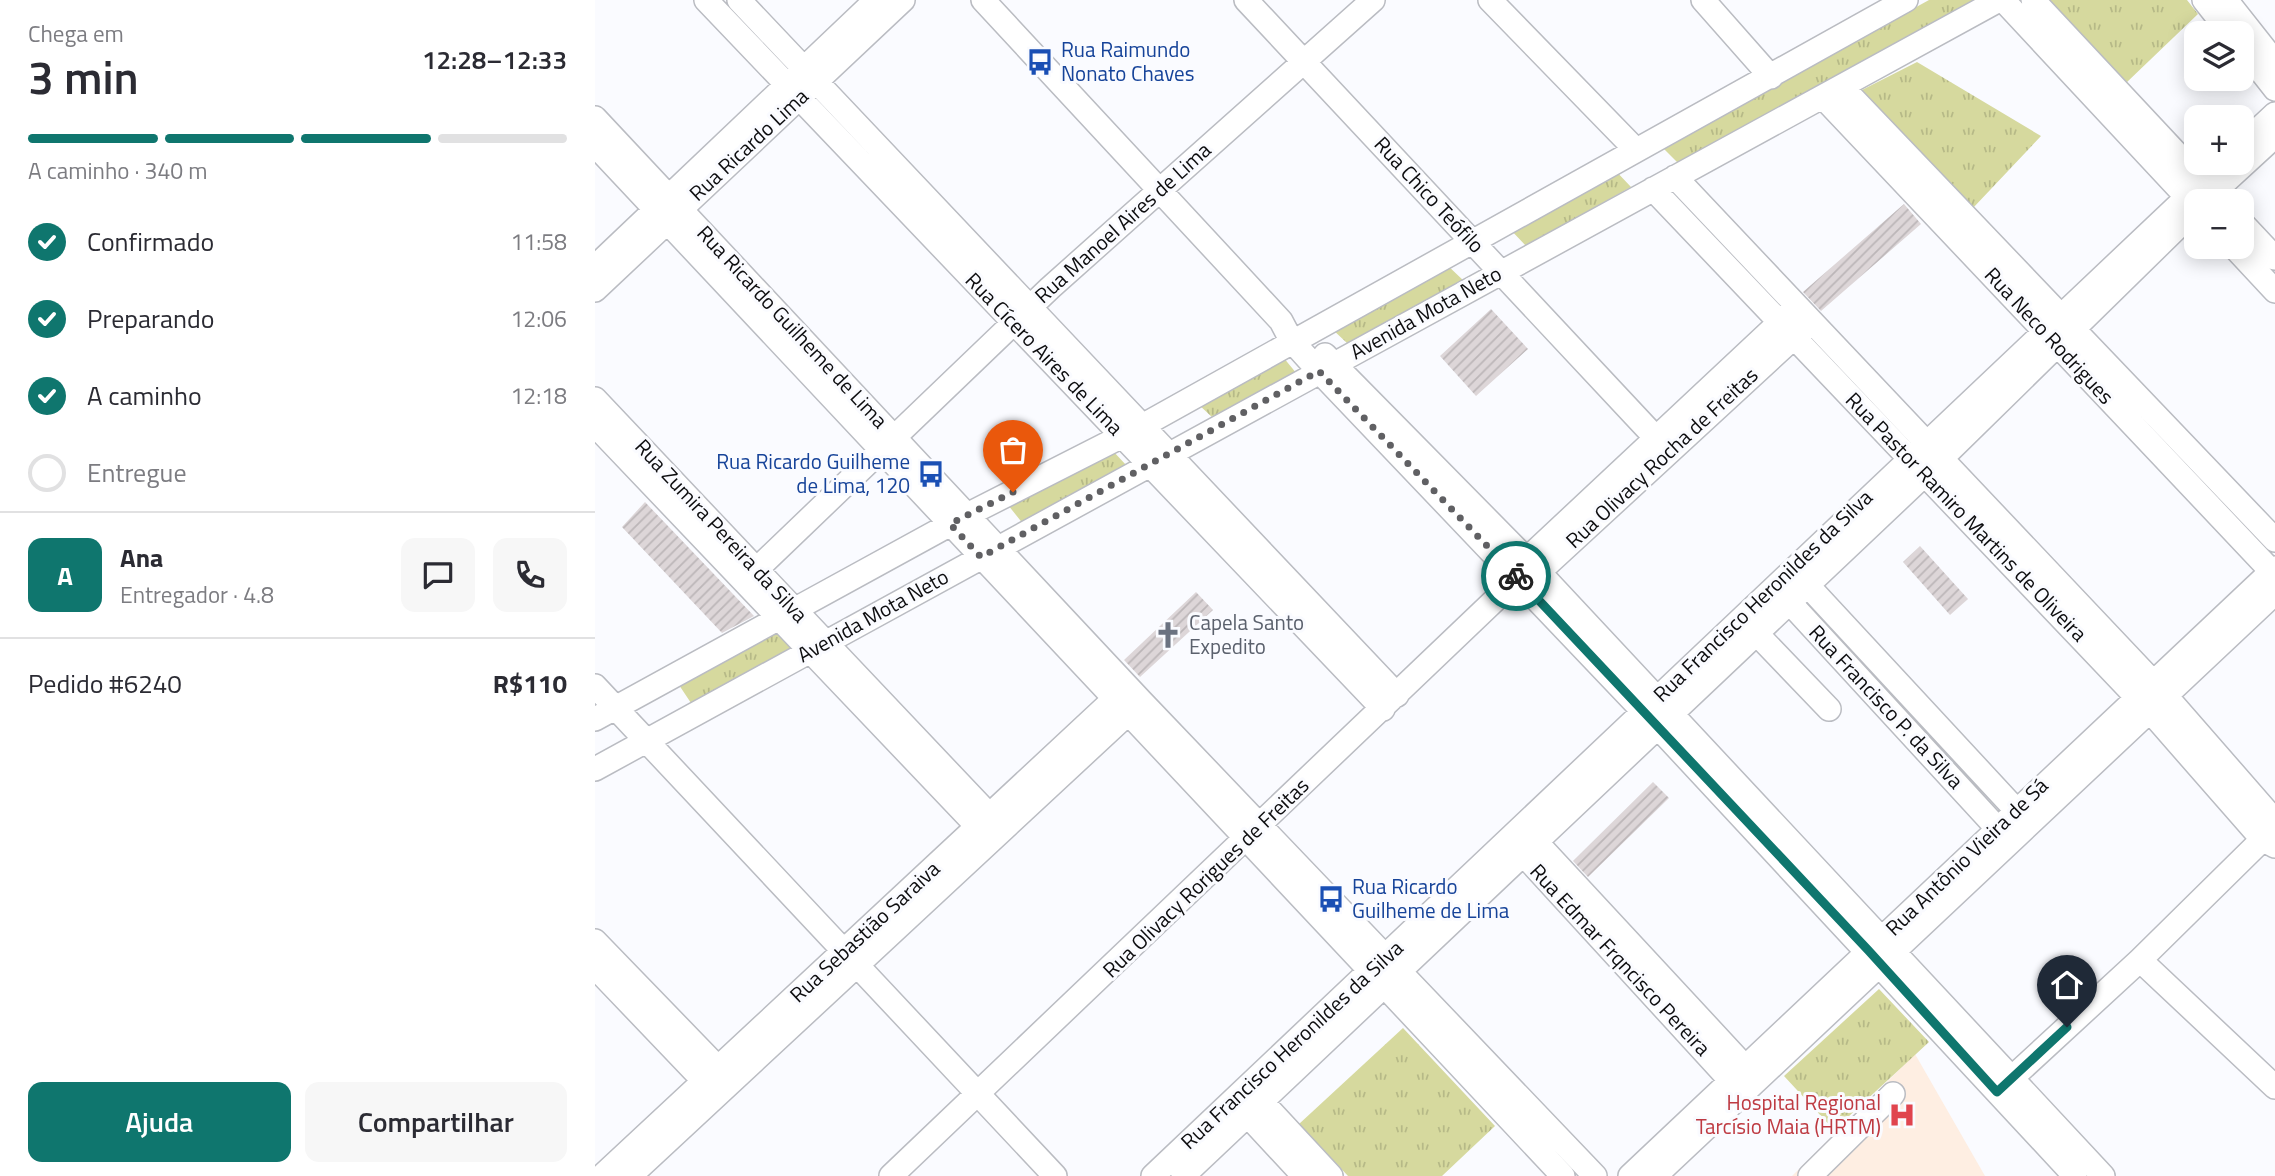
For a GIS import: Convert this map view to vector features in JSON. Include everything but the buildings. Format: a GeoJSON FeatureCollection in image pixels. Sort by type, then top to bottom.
{"type":"FeatureCollection","features":[{"type":"Feature","properties":{"kind":"street","name":"Rua Cícero Aires de Lima"},"geometry":{"type":"LineString","coordinates":[[706,0],[793,91],[1022,315],[1390,702]]}},
{"type":"Feature","properties":{"kind":"street","name":"Rua Cícero Aires de Lima"},"geometry":{"type":"LineString","coordinates":[[739,0],[810,75],[1022,315]]}},
{"type":"Feature","properties":{"kind":"street","name":"Rua Ricardo Lima"},"geometry":{"type":"LineString","coordinates":[[810,75],[876,0]]}},
{"type":"Feature","properties":{"kind":"street","name":"Rua Ricardo Lima"},"geometry":{"type":"LineString","coordinates":[[595,290],[668,210],[793,91],[903,0]]}},
{"type":"Feature","properties":{"kind":"street"},"geometry":{"type":"LineString","coordinates":[[983,0],[1292,332],[1528,570],[2004,1085],[2075,1176]]}},
{"type":"Feature","properties":{"kind":"street","name":"Rua Chico Teófilo"},"geometry":{"type":"LineString","coordinates":[[1246,0],[1663,445]]}},
{"type":"Feature","properties":{"kind":"street"},"geometry":{"type":"LineString","coordinates":[[1490,0],[1636,150]]}},
{"type":"Feature","properties":{"kind":"street"},"geometry":{"type":"LineString","coordinates":[[1703,0],[1771,78]]}},
{"type":"Feature","properties":{"kind":"street","name":"Avenida Mota Neto"},"geometry":{"type":"LineString","coordinates":[[595,719],[959,519],[1132,430],[1292,332],[1471,241],[1771,78],[1876,7],[1906,0]]}},
{"type":"Feature","properties":{"kind":"street"},"geometry":{"type":"LineString","coordinates":[[2001,0],[2194,189]]}},
{"type":"Feature","properties":{"kind":"street","name":"Avenida Mota Neto"},"geometry":{"type":"LineString","coordinates":[[595,769],[2001,0]]}},
{"type":"Feature","properties":{"kind":"street"},"geometry":{"type":"LineString","coordinates":[[2033,0],[2195,189]]}},
{"type":"Feature","properties":{"kind":"street"},"geometry":{"type":"LineString","coordinates":[[2204,0],[2221,21]]}},
{"type":"Feature","properties":{"kind":"street"},"geometry":{"type":"LineString","coordinates":[[2227,0],[2275,62]]}},
{"type":"Feature","properties":{"kind":"street","name":"Rua Manoel Aires de Lima"},"geometry":{"type":"LineString","coordinates":[[757,569],[1022,315],[1302,60],[1371,1]]}},
{"type":"Feature","properties":{"kind":"street"},"geometry":{"type":"LineString","coordinates":[[2254,62],[2275,89]]}},
{"type":"Feature","properties":{"kind":"street","name":"Rua Neco Rodrigues"},"geometry":{"type":"LineString","coordinates":[[1832,92],[2059,330],[2197,458],[2275,540]]}},
{"type":"Feature","properties":{"kind":"street"},"geometry":{"type":"LineString","coordinates":[[2254,134],[2275,114]]}},
{"type":"Feature","properties":{"kind":"street","name":"Rua Ricardo Guilheme de Lima"},"geometry":{"type":"LineString","coordinates":[[595,118],[668,210],[1127,701],[1385,971],[1595,1176]]}},
{"type":"Feature","properties":{"kind":"street","name":"Rua Francisco Heronildes da Silva"},"geometry":{"type":"LineString","coordinates":[[2213,189],[2275,136]]}},
{"type":"Feature","properties":{"kind":"street","name":"Rua Ricardo Guilheme de Lima"},"geometry":{"type":"LineString","coordinates":[[595,145],[668,210]]}},
{"type":"Feature","properties":{"kind":"street","name":"Rua Pastor Ramiro Martins de Oliveira"},"geometry":{"type":"LineString","coordinates":[[1675,177],[1795,322],[1925,463],[2151,696],[2272,833]]}},
{"type":"Feature","properties":{"kind":"street","name":"Rua Pastor Ramiro Martins de Oliveira"},"geometry":{"type":"LineString","coordinates":[[1653,189],[1926,441]]}},
{"type":"Feature","properties":{"kind":"street","name":"Rua Ricardo Lima"},"geometry":{"type":"LineString","coordinates":[[595,267],[668,210]]}},
{"type":"Feature","properties":{"kind":"street","name":"Rua Francisco Heronildes da Silva"},"geometry":{"type":"LineString","coordinates":[[1155,1175],[1247,1101],[1800,577],[1925,463],[2059,330],[2184,215]]}},
{"type":"Feature","properties":{"kind":"street"},"geometry":{"type":"LineString","coordinates":[[2254,236],[2275,258]]}},
{"type":"Feature","properties":{"kind":"street"},"geometry":{"type":"LineString","coordinates":[[2245,259],[2275,291]]}},
{"type":"Feature","properties":{"kind":"street","name":"Rua Olivacy Rocha de Freitas"},"geometry":{"type":"LineString","coordinates":[[1528,570],[1795,322]]}},
{"type":"Feature","properties":{"kind":"street","name":"Rua Neco Rodrigues"},"geometry":{"type":"LineString","coordinates":[[2059,330],[2180,474],[2274,577]]}},
{"type":"Feature","properties":{"kind":"street","name":"Rua Francisco Heronildes da Silva"},"geometry":{"type":"LineString","coordinates":[[1925,463],[1926,441],[2059,330]]}},
{"type":"Feature","properties":{"kind":"street","name":"Rua Zumira Pereira da Silva"},"geometry":{"type":"LineString","coordinates":[[595,399],[757,569],[787,614]]}},
{"type":"Feature","properties":{"kind":"street","name":"Rua Zumira Pereira da Silva"},"geometry":{"type":"LineString","coordinates":[[595,425],[787,614],[985,822]]}},
{"type":"Feature","properties":{"kind":"street"},"geometry":{"type":"LineString","coordinates":[[2180,474],[2197,458]]}},
{"type":"Feature","properties":{"kind":"street","name":"Rua Olivacy Rorigues de Freitas"},"geometry":{"type":"LineString","coordinates":[[891,1176],[1528,570]]}},
{"type":"Feature","properties":{"kind":"street","name":"Rua Francisco P. da Silva"},"geometry":{"type":"LineString","coordinates":[[1800,577],[2016,810]]}},
{"type":"Feature","properties":{"kind":"street","name":"Rua Antônio Vieira de Sá"},"geometry":{"type":"LineString","coordinates":[[1655,1176],[1881,951],[2274,577]]}},
{"type":"Feature","properties":{"kind":"street","name":"Rua Francisco Heronildes da Silva"},"geometry":{"type":"LineString","coordinates":[[1658,712],[1757,634],[1782,594]]}},
{"type":"Feature","properties":{"kind":"street","name":"Rua Francisco P. da Silva"},"geometry":{"type":"LineString","coordinates":[[1782,594],[1997,828]]}},
{"type":"Feature","properties":{"kind":"street"},"geometry":{"type":"LineString","coordinates":[[1757,634],[1829,709]]}},
{"type":"Feature","properties":{"kind":"street"},"geometry":{"type":"LineString","coordinates":[[595,686],[1055,1176]]}},
{"type":"Feature","properties":{"kind":"street","name":"Rua Antônio Vieira de Sá"},"geometry":{"type":"LineString","coordinates":[[1630,1176],[1738,1073],[1881,951],[2016,810],[2151,696]]}},
{"type":"Feature","properties":{"kind":"street","name":"Rua Sebastião Saraiva"},"geometry":{"type":"LineString","coordinates":[[851,958],[985,822],[1127,701]]}},
{"type":"Feature","properties":{"kind":"street","name":"Rua Sebastião Saraiva"},"geometry":{"type":"LineString","coordinates":[[630,1176],[749,1052],[1127,701]]}},
{"type":"Feature","properties":{"kind":"street"},"geometry":{"type":"LineString","coordinates":[[2004,1085],[2272,833]]}},
{"type":"Feature","properties":{"kind":"street","name":"Rua Edmar Frqncisco Pereira"},"geometry":{"type":"LineString","coordinates":[[1523,841],[1738,1073]]}},
{"type":"Feature","properties":{"kind":"street"},"geometry":{"type":"LineString","coordinates":[[595,941],[711,1075]]}},
{"type":"Feature","properties":{"kind":"street"},"geometry":{"type":"LineString","coordinates":[[2140,960],[2275,1087]]}},
{"type":"Feature","properties":{"kind":"street"},"geometry":{"type":"LineString","coordinates":[[595,967],[711,1075]]}},
{"type":"Feature","properties":{"kind":"street","name":"Rua Ricardo Guilheme de Lima"},"geometry":{"type":"LineString","coordinates":[[1385,971],[1563,1176]]}},
{"type":"Feature","properties":{"kind":"street","name":"Rua Sebastião Saraiva"},"geometry":{"type":"LineString","coordinates":[[602,1176],[711,1075],[749,1052]]}},
{"type":"Feature","properties":{"kind":"street"},"geometry":{"type":"LineString","coordinates":[[2004,1085],[2103,1176]]}},
{"type":"Feature","properties":{"kind":"street"},"geometry":{"type":"LineString","coordinates":[[1810,1176],[1893,1094]]}},
{"type":"Feature","properties":{"kind":"street"},"geometry":{"type":"LineString","coordinates":[[1247,1101],[1304,1176]]}},
{"type":"Feature","properties":{"kind":"street"},"geometry":{"type":"LineString","coordinates":[[1247,1101],[1331,1176]]}},
{"type":"Feature","properties":{"kind":"street","name":"Rua Francisco Heronildes da Silva"},"geometry":{"type":"LineString","coordinates":[[1183,1176],[1247,1101]]}},
{"type":"Feature","properties":{"kind":"shaded area","name":"Hospital Regional Tarcísio Maia (HRTM)"},"geometry":{"type":"Polygon","coordinates":[[[1915,1054],[1985,1176],[1792,1176],[1915,1054]]]}},
{"type":"Feature","properties":{"kind":"green space"},"geometry":{"type":"Polygon","coordinates":[[[1929,0],[1978,0],[1679,164],[1662,147],[1929,0]]]}},
{"type":"Feature","properties":{"kind":"green space"},"geometry":{"type":"Polygon","coordinates":[[[2048,0],[2187,0],[2198,14],[2191,21],[2184,21],[2184,27],[2126,83],[2048,0]]]}},
{"type":"Feature","properties":{"kind":"green space"},"geometry":{"type":"Polygon","coordinates":[[[1917,62],[2041,136],[1973,208],[1858,92],[1917,62]]]}},
{"type":"Feature","properties":{"kind":"green space"},"geometry":{"type":"Polygon","coordinates":[[[1614,169],[1631,187],[1526,246],[1509,228],[1614,169]]]}},
{"type":"Feature","properties":{"kind":"green space"},"geometry":{"type":"Polygon","coordinates":[[[1445,263],[1465,282],[1348,344],[1331,328],[1445,263]]]}},
{"type":"Feature","properties":{"kind":"green space"},"geometry":{"type":"Polygon","coordinates":[[[1283,357],[1297,374],[1214,419],[1197,403],[1283,357]]]}},
{"type":"Feature","properties":{"kind":"green space"},"geometry":{"type":"Polygon","coordinates":[[[1112,450],[1127,466],[1024,525],[1008,505],[1112,450]]]}},
{"type":"Feature","properties":{"kind":"green space"},"geometry":{"type":"Polygon","coordinates":[[[778,628],[799,653],[693,706],[677,682],[778,628]]]}},
{"type":"Feature","properties":{"kind":"green space"},"geometry":{"type":"Polygon","coordinates":[[[1879,989],[1929,1042],[1834,1130],[1784,1076],[1879,989]]]}},
{"type":"Feature","properties":{"kind":"green space"},"geometry":{"type":"Polygon","coordinates":[[[1403,1028],[1495,1126],[1442,1176],[1348,1176],[1299,1124],[1403,1028]]]}},
{"type":"Feature","properties":{"kind":"way so far"},"geometry":{"type":"LineString","coordinates":[[1013,492],[950,524],[981,557],[1319,371],[1516,576]]}},
{"type":"Feature","properties":{"kind":"place","name":"Rua Raimundo Nonato Chaves"},"geometry":{"type":"Point","coordinates":[1040,62]}},
{"type":"Feature","properties":{"kind":"place","name":"Rua Ricardo Guilheme de Lima, 120"},"geometry":{"type":"Point","coordinates":[931,474]}},
{"type":"Feature","properties":{"kind":"place","name":"Capela Santo Expedito"},"geometry":{"type":"Point","coordinates":[1168,635]}},
{"type":"Feature","properties":{"kind":"place","name":"Rua Ricardo Guilheme de Lima"},"geometry":{"type":"Point","coordinates":[1331,899]}},
{"type":"Feature","properties":{"kind":"place","name":"Hospital Regional Tarcísio Maia (HRTM)"},"geometry":{"type":"Point","coordinates":[1902,1115]}},
{"type":"Feature","properties":{"kind":"route"},"geometry":{"type":"LineString","coordinates":[[1516,576],[1868,950],[1997,1092],[2067,1027]]}}]}
